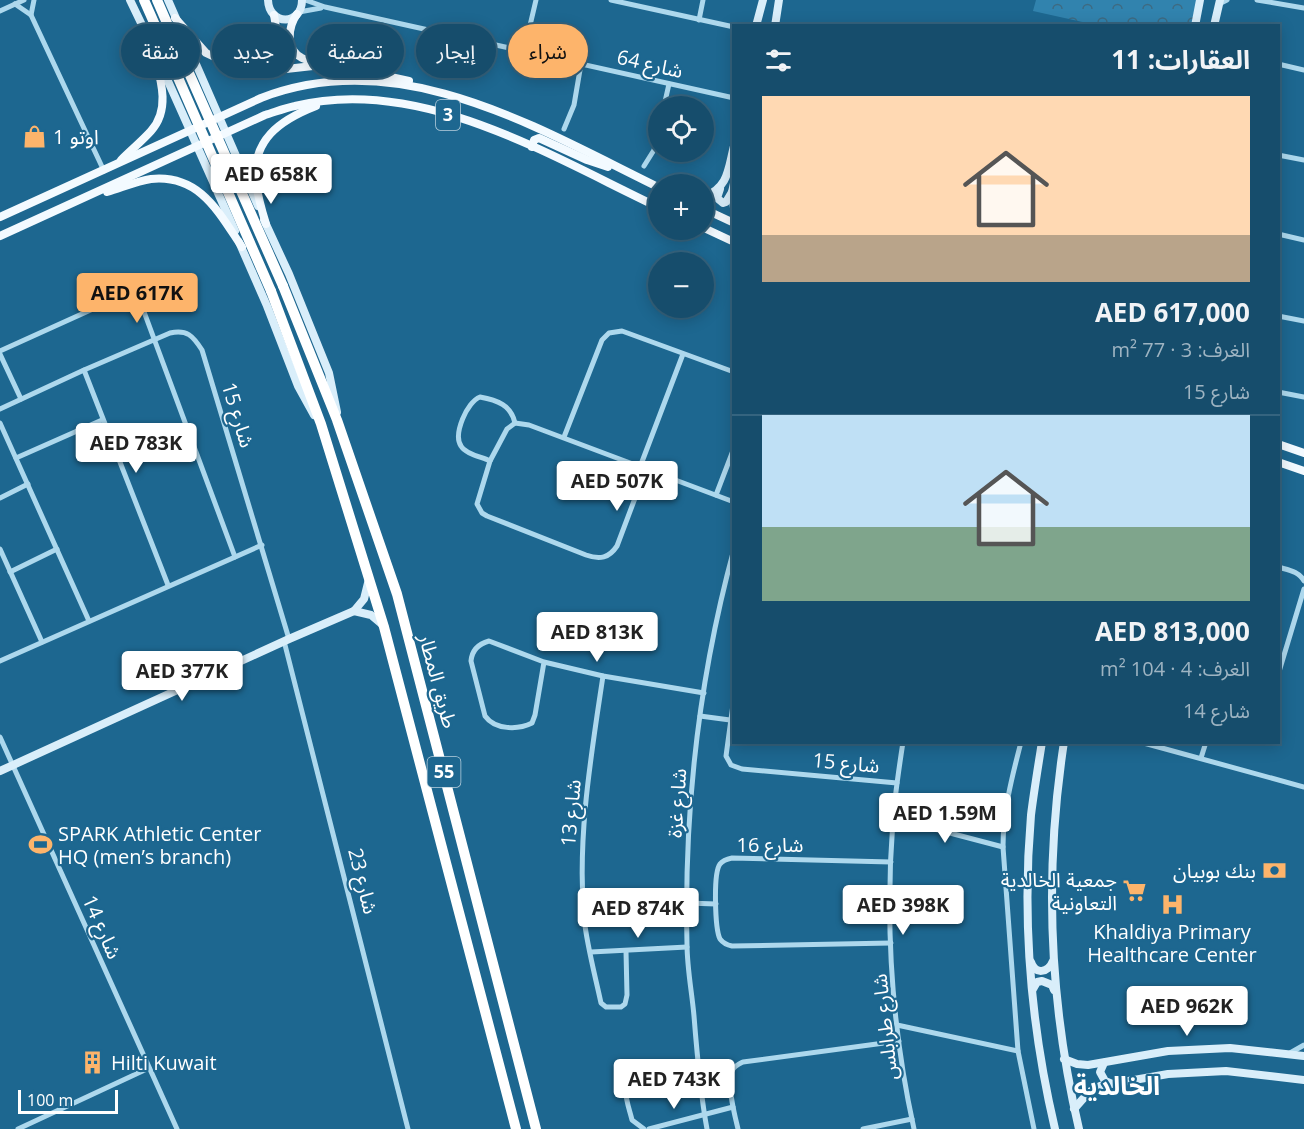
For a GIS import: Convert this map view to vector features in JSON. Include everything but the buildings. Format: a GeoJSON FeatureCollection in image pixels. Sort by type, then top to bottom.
{"type":"FeatureCollection","features":[{"type":"Feature","properties":{"kind":"highway","name":"طريق المطار"},"geometry":{"type":"LineString","coordinates":[[144,0],[271,291],[321,424],[384,627],[516,1129]]}},
{"type":"Feature","properties":{"kind":"highway","name":"طريق المطار"},"geometry":{"type":"LineString","coordinates":[[157,0],[283,286],[337,420],[397,594],[536,1129]]}},
{"type":"Feature","properties":{"kind":"highway"},"geometry":{"type":"LineString","coordinates":[[436,819],[447,842],[468,917],[475,920],[479,912]]}},
{"type":"Feature","properties":{"kind":"main road","name":"طريق المطار"},"geometry":{"type":"LineString","coordinates":[[130,0],[141,24]]}},
{"type":"Feature","properties":{"kind":"main road","name":"طريق المطار"},"geometry":{"type":"LineString","coordinates":[[168,0],[290,274],[330,373],[335,393],[337,420]]}},
{"type":"Feature","properties":{"kind":"main road"},"geometry":{"type":"LineString","coordinates":[[268,0],[276,24]]}},
{"type":"Feature","properties":{"kind":"main road"},"geometry":{"type":"LineString","coordinates":[[303,0],[291,24],[290,32],[291,44],[295,51],[307,60]]}},
{"type":"Feature","properties":{"kind":"main road"},"geometry":{"type":"LineString","coordinates":[[1195,24],[1200,0]]}},
{"type":"Feature","properties":{"kind":"main road"},"geometry":{"type":"LineString","coordinates":[[757,24],[763,1]]}},
{"type":"Feature","properties":{"kind":"main road"},"geometry":{"type":"LineString","coordinates":[[775,24],[778,2]]}},
{"type":"Feature","properties":{"kind":"main road"},"geometry":{"type":"LineString","coordinates":[[1214,24],[1219,2]]}},
{"type":"Feature","properties":{"kind":"main road"},"geometry":{"type":"LineString","coordinates":[[274,15],[286,19],[298,13]]}},
{"type":"Feature","properties":{"kind":"main road"},"geometry":{"type":"LineString","coordinates":[[175,18],[212,57]]}},
{"type":"Feature","properties":{"kind":"main road"},"geometry":{"type":"LineString","coordinates":[[116,166],[153,129],[160,117],[163,105],[159,78]]}},
{"type":"Feature","properties":{"kind":"main road","name":"طريق المطار"},"geometry":{"type":"LineString","coordinates":[[166,78],[242,248],[298,386],[308,406],[321,424]]}},
{"type":"Feature","properties":{"kind":"main road"},"geometry":{"type":"LineString","coordinates":[[400,78],[423,87]]}},
{"type":"Feature","properties":{"kind":"main road"},"geometry":{"type":"LineString","coordinates":[[171,88],[177,92],[189,92],[195,90],[202,79]]}},
{"type":"Feature","properties":{"kind":"main road","name":"3"},"geometry":{"type":"LineString","coordinates":[[0,217],[279,91],[328,81],[366,80],[423,87],[530,125],[648,182]]}},
{"type":"Feature","properties":{"kind":"main road","name":"3"},"geometry":{"type":"LineString","coordinates":[[266,224],[256,185],[255,170],[263,144],[282,122],[328,101]]}},
{"type":"Feature","properties":{"kind":"main road","name":"3"},"geometry":{"type":"LineString","coordinates":[[0,236],[265,115],[296,105],[328,101],[390,102],[432,109],[472,122],[532,147],[648,202]]}},
{"type":"Feature","properties":{"kind":"main road"},"geometry":{"type":"LineString","coordinates":[[532,147],[534,140],[539,138],[587,160],[623,170]]}},
{"type":"Feature","properties":{"kind":"main road"},"geometry":{"type":"LineString","coordinates":[[732,154],[726,178],[717,194],[718,201],[726,202],[732,190]]}},
{"type":"Feature","properties":{"kind":"main road"},"geometry":{"type":"LineString","coordinates":[[214,185],[216,174],[226,167],[237,167],[242,170]]}},
{"type":"Feature","properties":{"kind":"main road"},"geometry":{"type":"LineString","coordinates":[[72,203],[150,179],[169,179],[186,183],[214,205],[242,248]]}},
{"type":"Feature","properties":{"kind":"main road"},"geometry":{"type":"LineString","coordinates":[[714,191],[720,188]]}},
{"type":"Feature","properties":{"kind":"main road"},"geometry":{"type":"LineString","coordinates":[[714,214],[732,222]]}},
{"type":"Feature","properties":{"kind":"main road"},"geometry":{"type":"LineString","coordinates":[[714,233],[732,241]]}},
{"type":"Feature","properties":{"kind":"main road"},"geometry":{"type":"LineString","coordinates":[[1280,445],[1304,453]]}},
{"type":"Feature","properties":{"kind":"main road"},"geometry":{"type":"LineString","coordinates":[[1280,463],[1304,471]]}},
{"type":"Feature","properties":{"kind":"main road"},"geometry":{"type":"LineString","coordinates":[[0,771],[354,611],[364,599],[369,578]]}},
{"type":"Feature","properties":{"kind":"main road"},"geometry":{"type":"LineString","coordinates":[[354,611],[371,615],[384,627]]}},
{"type":"Feature","properties":{"kind":"main road"},"geometry":{"type":"LineString","coordinates":[[1042,744],[1031,814],[1030,960],[1041,1058],[1054,1129]]}},
{"type":"Feature","properties":{"kind":"main road"},"geometry":{"type":"LineString","coordinates":[[1064,744],[1054,819],[1051,868],[1053,961],[1064,1059],[1079,1129]]}},
{"type":"Feature","properties":{"kind":"main road"},"geometry":{"type":"LineString","coordinates":[[1030,960],[1032,967],[1038,971],[1050,968],[1053,961]]}},
{"type":"Feature","properties":{"kind":"main road"},"geometry":{"type":"LineString","coordinates":[[1032,991],[1034,986],[1042,981],[1052,985],[1055,991]]}},
{"type":"Feature","properties":{"kind":"main road"},"geometry":{"type":"LineString","coordinates":[[1064,1059],[1077,1064],[1104,1063],[1168,1051],[1220,1048],[1304,1056]]}},
{"type":"Feature","properties":{"kind":"main road"},"geometry":{"type":"LineString","coordinates":[[1104,1063],[1100,1072],[1105,1081],[1110,1083]]}},
{"type":"Feature","properties":{"kind":"main road"},"geometry":{"type":"LineString","coordinates":[[1074,1109],[1089,1092],[1110,1083],[1168,1074],[1226,1071],[1304,1080]]}},
{"type":"Feature","properties":{"kind":"street"},"geometry":{"type":"LineString","coordinates":[[0,11],[24,0]]}},
{"type":"Feature","properties":{"kind":"street"},"geometry":{"type":"LineString","coordinates":[[31,15],[34,0]]}},
{"type":"Feature","properties":{"kind":"street","name":"شارع 64"},"geometry":{"type":"LineString","coordinates":[[303,0],[325,7],[508,47]]}},
{"type":"Feature","properties":{"kind":"street"},"geometry":{"type":"LineString","coordinates":[[530,24],[536,0]]}},
{"type":"Feature","properties":{"kind":"street"},"geometry":{"type":"LineString","coordinates":[[611,0],[732,27]]}},
{"type":"Feature","properties":{"kind":"street"},"geometry":{"type":"LineString","coordinates":[[699,20],[703,0]]}},
{"type":"Feature","properties":{"kind":"street"},"geometry":{"type":"LineString","coordinates":[[1219,2],[1227,0]]}},
{"type":"Feature","properties":{"kind":"street"},"geometry":{"type":"LineString","coordinates":[[1257,0],[1304,8]]}},
{"type":"Feature","properties":{"kind":"street"},"geometry":{"type":"LineString","coordinates":[[15,4],[31,15],[104,171]]}},
{"type":"Feature","properties":{"kind":"street","name":"شارع 64"},"geometry":{"type":"LineString","coordinates":[[298,13],[325,7]]}},
{"type":"Feature","properties":{"kind":"street"},"geometry":{"type":"LineString","coordinates":[[1280,64],[1304,70]]}},
{"type":"Feature","properties":{"kind":"street","name":"شارع 64"},"geometry":{"type":"LineString","coordinates":[[588,66],[732,98]]}},
{"type":"Feature","properties":{"kind":"street"},"geometry":{"type":"LineString","coordinates":[[564,129],[574,105],[579,78]]}},
{"type":"Feature","properties":{"kind":"street"},"geometry":{"type":"LineString","coordinates":[[666,96],[669,84]]}},
{"type":"Feature","properties":{"kind":"street"},"geometry":{"type":"LineString","coordinates":[[1280,155],[1304,160]]}},
{"type":"Feature","properties":{"kind":"street"},"geometry":{"type":"LineString","coordinates":[[644,165],[648,159]]}},
{"type":"Feature","properties":{"kind":"street"},"geometry":{"type":"LineString","coordinates":[[1280,234],[1304,240]]}},
{"type":"Feature","properties":{"kind":"street"},"geometry":{"type":"LineString","coordinates":[[21,399],[0,353],[126,294],[136,296],[155,340],[235,557]]}},
{"type":"Feature","properties":{"kind":"street"},"geometry":{"type":"LineString","coordinates":[[1280,316],[1304,321]]}},
{"type":"Feature","properties":{"kind":"street","name":"شارع 15"},"geometry":{"type":"LineString","coordinates":[[0,409],[170,333],[183,331],[194,336],[202,350],[262,545],[286,640]]}},
{"type":"Feature","properties":{"kind":"street"},"geometry":{"type":"LineString","coordinates":[[564,437],[602,340],[609,333],[622,331],[732,371]]}},
{"type":"Feature","properties":{"kind":"street"},"geometry":{"type":"LineString","coordinates":[[683,354],[643,468],[616,546],[612,553],[600,558],[586,555],[482,513],[478,508],[477,501],[490,461],[507,429],[515,423],[529,424],[643,468],[732,501]]}},
{"type":"Feature","properties":{"kind":"street"},"geometry":{"type":"LineString","coordinates":[[84,370],[168,585]]}},
{"type":"Feature","properties":{"kind":"street"},"geometry":{"type":"LineString","coordinates":[[1280,392],[1304,397]]}},
{"type":"Feature","properties":{"kind":"street"},"geometry":{"type":"LineString","coordinates":[[490,461],[463,449],[459,442],[460,428],[470,404],[480,398],[497,402],[513,414],[515,423]]}},
{"type":"Feature","properties":{"kind":"street"},"geometry":{"type":"LineString","coordinates":[[16,458],[102,420]]}},
{"type":"Feature","properties":{"kind":"street"},"geometry":{"type":"LineString","coordinates":[[0,423],[89,621]]}},
{"type":"Feature","properties":{"kind":"street"},"geometry":{"type":"LineString","coordinates":[[716,495],[732,453]]}},
{"type":"Feature","properties":{"kind":"street"},"geometry":{"type":"LineString","coordinates":[[0,498],[28,484]]}},
{"type":"Feature","properties":{"kind":"street"},"geometry":{"type":"LineString","coordinates":[[0,661],[262,545]]}},
{"type":"Feature","properties":{"kind":"street"},"geometry":{"type":"LineString","coordinates":[[0,549],[42,642]]}},
{"type":"Feature","properties":{"kind":"street"},"geometry":{"type":"LineString","coordinates":[[10,572],[57,549]]}},
{"type":"Feature","properties":{"kind":"street","name":"شارع غزة"},"geometry":{"type":"LineString","coordinates":[[707,1129],[697,1061],[687,947],[690,827],[700,716],[719,607],[732,560]]}},
{"type":"Feature","properties":{"kind":"street"},"geometry":{"type":"LineString","coordinates":[[1280,568],[1295,572],[1304,581]]}},
{"type":"Feature","properties":{"kind":"street"},"geometry":{"type":"LineString","coordinates":[[1280,668],[1304,589]]}},
{"type":"Feature","properties":{"kind":"street","name":"شارع 23"},"geometry":{"type":"LineString","coordinates":[[286,640],[408,1129]]}},
{"type":"Feature","properties":{"kind":"street"},"geometry":{"type":"LineString","coordinates":[[544,662],[535,715],[531,723],[525,727],[515,728],[498,726],[488,721],[471,661],[476,648],[489,641],[544,662],[603,676],[704,693]]}},
{"type":"Feature","properties":{"kind":"street","name":"شارع 13"},"geometry":{"type":"LineString","coordinates":[[603,676],[593,741],[582,862],[584,919],[601,1003],[606,1007],[621,1007],[626,1000],[626,951]]}},
{"type":"Feature","properties":{"kind":"street"},"geometry":{"type":"LineString","coordinates":[[700,716],[730,720],[732,708]]}},
{"type":"Feature","properties":{"kind":"street","name":"شارع 15"},"geometry":{"type":"LineString","coordinates":[[730,720],[726,756],[728,763],[736,767],[897,783]]}},
{"type":"Feature","properties":{"kind":"street","name":"شارع 14"},"geometry":{"type":"LineString","coordinates":[[0,737],[177,1129]]}},
{"type":"Feature","properties":{"kind":"street","name":"شارع طرابلس"},"geometry":{"type":"LineString","coordinates":[[903,744],[893,818],[891,943],[897,1025],[914,1129]]}},
{"type":"Feature","properties":{"kind":"street"},"geometry":{"type":"LineString","coordinates":[[1021,744],[1006,804],[1003,847],[1018,1051],[1034,1129]]}},
{"type":"Feature","properties":{"kind":"street"},"geometry":{"type":"LineString","coordinates":[[1148,744],[1304,788]]}},
{"type":"Feature","properties":{"kind":"street"},"geometry":{"type":"LineString","coordinates":[[1201,758],[1205,744]]}},
{"type":"Feature","properties":{"kind":"street"},"geometry":{"type":"LineString","coordinates":[[893,818],[1003,847]]}},
{"type":"Feature","properties":{"kind":"street","name":"شارع 16"},"geometry":{"type":"LineString","coordinates":[[891,862],[732,858],[722,862],[718,869],[716,904],[719,935],[724,943],[732,946],[891,943]]}},
{"type":"Feature","properties":{"kind":"street"},"geometry":{"type":"LineString","coordinates":[[687,903],[716,904]]}},
{"type":"Feature","properties":{"kind":"street"},"geometry":{"type":"LineString","coordinates":[[591,952],[687,947]]}},
{"type":"Feature","properties":{"kind":"street"},"geometry":{"type":"LineString","coordinates":[[897,1025],[1018,1051]]}},
{"type":"Feature","properties":{"kind":"street"},"geometry":{"type":"LineString","coordinates":[[738,1129],[733,1107],[731,1072],[737,1065],[743,1062],[899,1041]]}},
{"type":"Feature","properties":{"kind":"street"},"geometry":{"type":"LineString","coordinates":[[1289,1054],[1304,1045]]}},
{"type":"Feature","properties":{"kind":"street"},"geometry":{"type":"LineString","coordinates":[[697,1061],[638,1075],[628,1082],[626,1090],[632,1120],[646,1129],[733,1107]]}},
{"type":"Feature","properties":{"kind":"street"},"geometry":{"type":"LineString","coordinates":[[18,1129],[149,1068]]}},
{"type":"Feature","properties":{"kind":"street"},"geometry":{"type":"LineString","coordinates":[[863,1129],[912,1119]]}},
{"type":"Feature","properties":{"kind":"green space"},"geometry":{"type":"Polygon","coordinates":[[[1036,0],[1197,0],[1191,24],[1092,24],[1033,11],[1036,0]]]}},
{"type":"Feature","properties":{"kind":"place","name":"اوتو 1"},"geometry":{"type":"Point","coordinates":[35,137]}},
{"type":"Feature","properties":{"kind":"place","name":"SPARK Athletic Center HQ (men’s branch)"},"geometry":{"type":"Point","coordinates":[40,845]}},
{"type":"Feature","properties":{"kind":"place","name":"بنك بوبيان"},"geometry":{"type":"Point","coordinates":[1274,871]}},
{"type":"Feature","properties":{"kind":"place","name":"جمعية الخالدية التعاونية"},"geometry":{"type":"Point","coordinates":[1135,891]}},
{"type":"Feature","properties":{"kind":"place","name":"Khaldiya Primary Healthcare Center"},"geometry":{"type":"Point","coordinates":[1172,904]}},
{"type":"Feature","properties":{"kind":"place","name":"Hilti Kuwait"},"geometry":{"type":"Point","coordinates":[93,1063]}},
{"type":"Feature","properties":{"kind":"district","name":"الخالدية"},"geometry":{"type":"Point","coordinates":[1117,1086]}}]}
